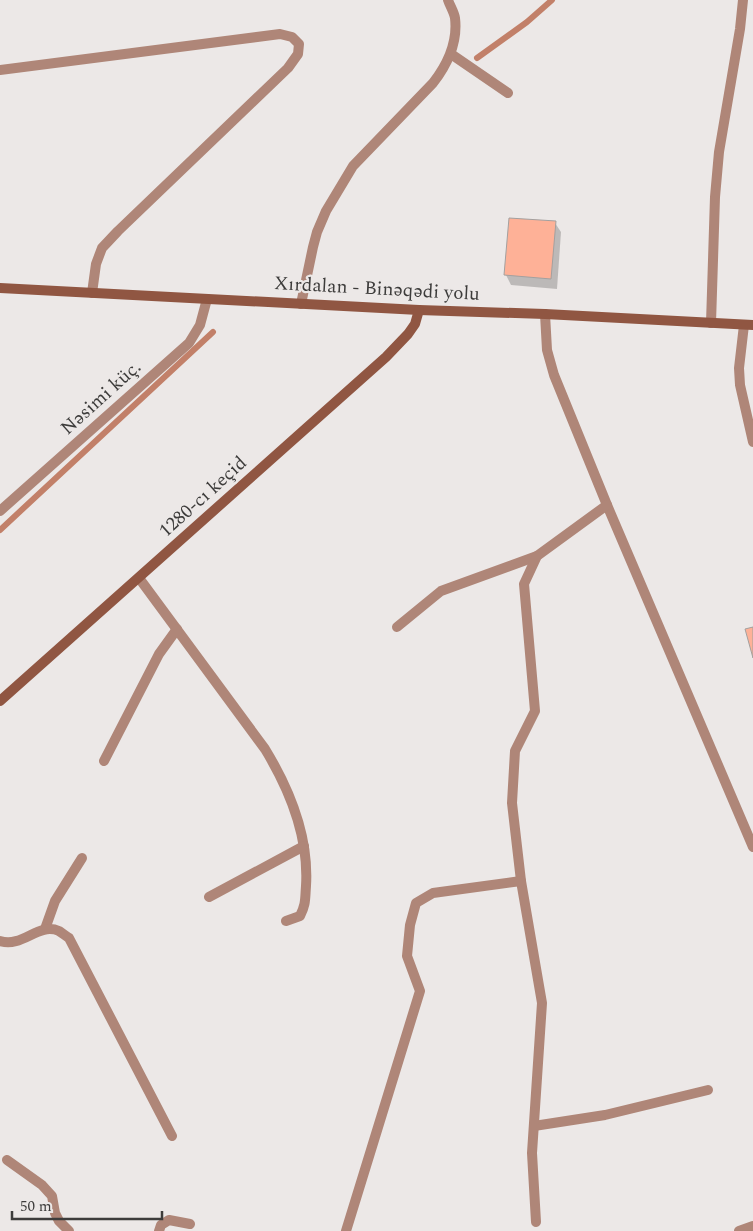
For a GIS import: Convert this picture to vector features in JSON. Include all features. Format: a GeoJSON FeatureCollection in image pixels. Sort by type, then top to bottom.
{"type":"FeatureCollection","features":[{"type":"Feature","properties":{"kind":"main road","name":"Xırdalan - Binəqədi yolu"},"geometry":{"type":"LineString","coordinates":[[0,288],[748,325]]}},
{"type":"Feature","properties":{"kind":"main road","name":"1280-cı keçid"},"geometry":{"type":"LineString","coordinates":[[0,701],[395,348],[415,324],[419,310]]}},
{"type":"Feature","properties":{"kind":"street"},"geometry":{"type":"LineString","coordinates":[[301,304],[317,232],[326,211],[353,166],[432,83],[442,71],[451,54],[455,17],[448,0]]}},
{"type":"Feature","properties":{"kind":"street"},"geometry":{"type":"LineString","coordinates":[[711,323],[715,197],[719,152],[740,30],[743,0]]}},
{"type":"Feature","properties":{"kind":"street"},"geometry":{"type":"LineString","coordinates":[[0,70],[280,34],[292,37],[299,44],[298,54],[288,68],[102,248],[96,264],[92,293]]}},
{"type":"Feature","properties":{"kind":"street"},"geometry":{"type":"LineString","coordinates":[[451,54],[508,93]]}},
{"type":"Feature","properties":{"kind":"street","name":"Nəsimi küç."},"geometry":{"type":"LineString","coordinates":[[0,511],[189,343],[200,326],[207,299]]}},
{"type":"Feature","properties":{"kind":"street"},"geometry":{"type":"LineString","coordinates":[[545,314],[547,350],[554,375],[607,505],[753,847]]}},
{"type":"Feature","properties":{"kind":"street"},"geometry":{"type":"LineString","coordinates":[[748,325],[739,368],[740,385],[753,442]]}},
{"type":"Feature","properties":{"kind":"street"},"geometry":{"type":"LineString","coordinates":[[397,627],[441,591],[536,556],[607,505]]}},
{"type":"Feature","properties":{"kind":"street"},"geometry":{"type":"LineString","coordinates":[[536,556],[524,584],[535,712],[515,751],[512,803],[520,881],[542,1003],[532,1153],[536,1222]]}},
{"type":"Feature","properties":{"kind":"street"},"geometry":{"type":"LineString","coordinates":[[139,578],[265,749],[290,798],[304,846],[307,869],[305,905],[300,916],[286,921]]}},
{"type":"Feature","properties":{"kind":"street"},"geometry":{"type":"LineString","coordinates":[[104,762],[159,654],[177,629]]}},
{"type":"Feature","properties":{"kind":"street"},"geometry":{"type":"LineString","coordinates":[[209,897],[304,846]]}},
{"type":"Feature","properties":{"kind":"street"},"geometry":{"type":"LineString","coordinates":[[45,928],[55,901],[82,858]]}},
{"type":"Feature","properties":{"kind":"street"},"geometry":{"type":"LineString","coordinates":[[346,1231],[420,991],[407,956],[410,925],[416,903],[432,893],[520,881]]}},
{"type":"Feature","properties":{"kind":"street"},"geometry":{"type":"LineString","coordinates":[[0,941],[17,942],[45,928],[58,931],[69,938],[172,1136]]}},
{"type":"Feature","properties":{"kind":"street"},"geometry":{"type":"LineString","coordinates":[[534,1126],[605,1114],[708,1090]]}},
{"type":"Feature","properties":{"kind":"street"},"geometry":{"type":"LineString","coordinates":[[7,1160],[42,1185],[52,1196],[55,1213],[59,1221],[69,1231]]}},
{"type":"Feature","properties":{"kind":"street"},"geometry":{"type":"LineString","coordinates":[[159,1231],[162,1225],[169,1220],[190,1224]]}},
{"type":"Feature","properties":{"kind":"street"},"geometry":{"type":"LineString","coordinates":[[739,1231],[753,1226]]}},
{"type":"Feature","properties":{"kind":"building"},"geometry":{"type":"Polygon","coordinates":[[[509,218],[556,221],[551,279],[504,275],[509,218]]]}},
{"type":"Feature","properties":{"kind":"building"},"geometry":{"type":"Polygon","coordinates":[[[753,627],[753,658],[745,629],[753,627]]]}},
{"type":"Feature","properties":{"kind":"waterway"},"geometry":{"type":"LineString","coordinates":[[477,58],[527,22],[552,0]]}},
{"type":"Feature","properties":{"kind":"waterway"},"geometry":{"type":"LineString","coordinates":[[0,530],[213,332]]}}]}
